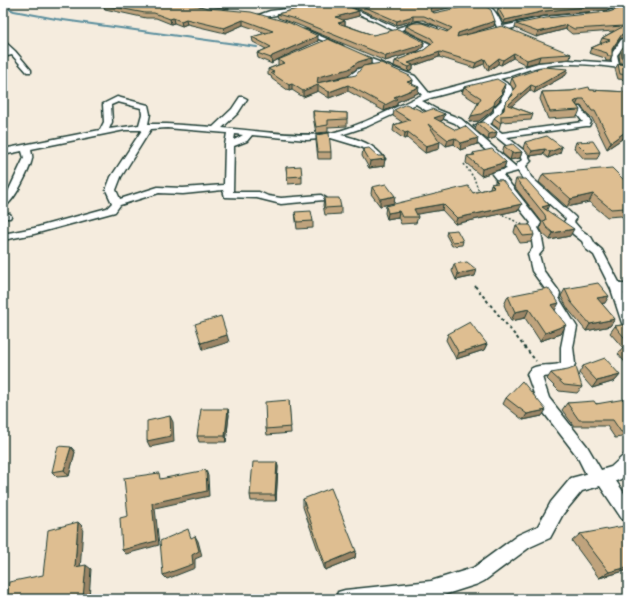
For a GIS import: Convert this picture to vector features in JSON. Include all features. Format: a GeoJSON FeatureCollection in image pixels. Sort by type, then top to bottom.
{"type":"FeatureCollection","features":[{"type":"Feature","properties":{"kind":"street"},"geometry":{"type":"LineString","coordinates":[[336,3],[397,29],[428,45],[429,47],[426,50],[412,56]]}},
{"type":"Feature","properties":{"kind":"street"},"geometry":{"type":"LineString","coordinates":[[616,3],[625,8]]}},
{"type":"Feature","properties":{"kind":"street"},"geometry":{"type":"LineString","coordinates":[[478,4],[494,13],[499,26],[516,34]]}},
{"type":"Feature","properties":{"kind":"street"},"geometry":{"type":"LineString","coordinates":[[259,16],[269,9],[292,11],[309,7]]}},
{"type":"Feature","properties":{"kind":"street"},"geometry":{"type":"LineString","coordinates":[[489,10],[502,8]]}},
{"type":"Feature","properties":{"kind":"street"},"geometry":{"type":"LineString","coordinates":[[494,29],[559,17],[614,12],[625,8]]}},
{"type":"Feature","properties":{"kind":"street"},"geometry":{"type":"LineString","coordinates":[[614,12],[628,16]]}},
{"type":"Feature","properties":{"kind":"street"},"geometry":{"type":"LineString","coordinates":[[252,14],[272,20]]}},
{"type":"Feature","properties":{"kind":"street"},"geometry":{"type":"LineString","coordinates":[[397,29],[416,23],[426,24],[442,32]]}},
{"type":"Feature","properties":{"kind":"street"},"geometry":{"type":"LineString","coordinates":[[300,29],[324,42],[412,78],[445,116]]}},
{"type":"Feature","properties":{"kind":"street"},"geometry":{"type":"LineString","coordinates":[[616,65],[614,55],[623,41],[628,38]]}},
{"type":"Feature","properties":{"kind":"street"},"geometry":{"type":"LineString","coordinates":[[3,42],[29,71]]}},
{"type":"Feature","properties":{"kind":"street"},"geometry":{"type":"LineString","coordinates":[[3,55],[13,52]]}},
{"type":"Feature","properties":{"kind":"street"},"geometry":{"type":"LineString","coordinates":[[569,54],[587,62]]}},
{"type":"Feature","properties":{"kind":"street"},"geometry":{"type":"LineString","coordinates":[[332,83],[352,78],[360,70],[397,62]]}},
{"type":"Feature","properties":{"kind":"street"},"geometry":{"type":"LineString","coordinates":[[3,152],[103,132],[145,127],[167,126],[216,129],[307,137],[330,135],[365,124],[428,95],[511,74],[519,70],[547,64],[587,62],[628,67]]}},
{"type":"Feature","properties":{"kind":"street"},"geometry":{"type":"LineString","coordinates":[[465,126],[475,127],[485,124],[498,113],[498,108],[506,100],[505,98],[509,92],[508,88],[493,78]]}},
{"type":"Feature","properties":{"kind":"street"},"geometry":{"type":"LineString","coordinates":[[103,132],[108,122],[107,104],[116,99],[145,107],[145,127],[116,177],[111,190],[117,203]]}},
{"type":"Feature","properties":{"kind":"street"},"geometry":{"type":"LineString","coordinates":[[216,129],[235,111],[243,99]]}},
{"type":"Feature","properties":{"kind":"street"},"geometry":{"type":"LineString","coordinates":[[416,101],[458,121],[514,170],[497,174],[536,224],[532,229],[536,233],[539,248],[533,254],[538,271],[554,294],[553,298],[571,327],[566,347],[568,364],[564,369],[541,371],[534,374],[543,401],[628,513]]}},
{"type":"Feature","properties":{"kind":"street"},"geometry":{"type":"LineString","coordinates":[[500,136],[586,124],[587,122],[578,109]]}},
{"type":"Feature","properties":{"kind":"street"},"geometry":{"type":"LineString","coordinates":[[485,124],[524,155],[527,161],[521,165],[520,170],[527,179],[571,218],[569,222],[577,232],[587,239],[590,246],[598,253],[623,289],[628,323]]}},
{"type":"Feature","properties":{"kind":"street"},"geometry":{"type":"LineString","coordinates":[[232,130],[229,145],[228,195],[259,195],[263,198],[278,200],[321,198]]}},
{"type":"Feature","properties":{"kind":"street"},"geometry":{"type":"LineString","coordinates":[[229,145],[244,139],[250,132]]}},
{"type":"Feature","properties":{"kind":"street"},"geometry":{"type":"LineString","coordinates":[[330,135],[363,143],[371,148],[381,159]]}},
{"type":"Feature","properties":{"kind":"street"},"geometry":{"type":"LineString","coordinates":[[3,204],[10,197],[28,158],[26,147]]}},
{"type":"Feature","properties":{"kind":"street"},"geometry":{"type":"LineString","coordinates":[[3,237],[34,231],[111,210],[117,203],[158,190],[183,191],[228,188]]}},
{"type":"Feature","properties":{"kind":"street"},"geometry":{"type":"LineString","coordinates":[[344,599],[431,590],[478,574],[524,541],[544,532],[557,508],[577,484],[616,474],[628,461]]}},
{"type":"Feature","properties":{"kind":"path"},"geometry":{"type":"LineString","coordinates":[[464,164],[470,171],[478,188],[478,192],[481,195]]}},
{"type":"Feature","properties":{"kind":"path"},"geometry":{"type":"LineString","coordinates":[[496,210],[503,216],[523,225],[534,226]]}},
{"type":"Feature","properties":{"kind":"path"},"geometry":{"type":"LineString","coordinates":[[475,286],[532,355],[541,371]]}},
{"type":"Feature","properties":{"kind":"building"},"geometry":{"type":"Polygon","coordinates":[[[107,3],[185,3],[208,8],[251,12],[290,23],[318,36],[272,56],[271,58],[257,53],[271,47],[252,37],[273,31],[243,20],[224,28],[186,19],[181,21],[173,18],[170,19],[154,13],[145,13],[103,5],[107,3]]]}},
{"type":"Feature","properties":{"kind":"building"},"geometry":{"type":"Polygon","coordinates":[[[317,3],[340,3],[359,11],[336,17],[345,21],[338,23],[373,35],[398,29],[424,42],[419,46],[386,56],[295,19],[277,14],[317,3]]]}},
{"type":"Feature","properties":{"kind":"building"},"geometry":{"type":"Polygon","coordinates":[[[355,3],[450,3],[431,7],[430,10],[434,13],[481,3],[491,10],[495,21],[458,33],[457,37],[502,26],[571,54],[540,56],[527,60],[514,53],[503,60],[499,58],[489,66],[485,59],[476,63],[440,52],[408,63],[413,65],[409,67],[395,61],[424,50],[434,42],[431,38],[406,26],[414,23],[422,23],[447,32],[452,28],[424,16],[413,16],[397,21],[355,3]]]}},
{"type":"Feature","properties":{"kind":"building"},"geometry":{"type":"Polygon","coordinates":[[[526,3],[617,3],[545,11],[505,20],[498,8],[526,3]]]}},
{"type":"Feature","properties":{"kind":"building"},"geometry":{"type":"Polygon","coordinates":[[[627,3],[628,31],[622,34],[612,49],[612,56],[608,56],[607,53],[591,48],[610,40],[602,38],[624,26],[574,29],[567,25],[538,32],[516,24],[546,18],[609,12],[627,6],[627,3]]]}},
{"type":"Feature","properties":{"kind":"building"},"geometry":{"type":"Polygon","coordinates":[[[328,39],[371,58],[358,62],[349,69],[318,77],[317,83],[356,75],[363,66],[381,63],[410,76],[413,80],[407,82],[419,87],[394,97],[397,99],[385,105],[348,85],[329,92],[318,85],[303,91],[292,84],[289,85],[271,73],[274,72],[268,69],[284,63],[278,60],[328,39]]]}},
{"type":"Feature","properties":{"kind":"building"},"geometry":{"type":"Polygon","coordinates":[[[628,41],[628,58],[622,58],[621,50],[628,41]]]}},
{"type":"Feature","properties":{"kind":"building"},"geometry":{"type":"Polygon","coordinates":[[[618,64],[628,65],[628,75],[620,74],[618,64]]]}},
{"type":"Feature","properties":{"kind":"building"},"geometry":{"type":"Polygon","coordinates":[[[544,67],[568,69],[536,87],[531,85],[508,105],[533,114],[501,116],[501,123],[494,118],[504,110],[505,103],[513,95],[512,92],[516,86],[512,78],[544,67]]]}},
{"type":"Feature","properties":{"kind":"building"},"geometry":{"type":"Polygon","coordinates":[[[497,79],[505,84],[501,91],[502,94],[495,101],[494,105],[481,114],[471,116],[481,98],[464,87],[497,79]]]}},
{"type":"Feature","properties":{"kind":"building"},"geometry":{"type":"Polygon","coordinates":[[[589,87],[590,90],[628,92],[628,130],[611,142],[595,111],[592,111],[584,99],[579,99],[574,102],[580,110],[550,112],[542,92],[571,91],[589,87]]]}},
{"type":"Feature","properties":{"kind":"building"},"geometry":{"type":"Polygon","coordinates":[[[406,104],[424,112],[432,109],[445,114],[434,118],[456,130],[465,126],[478,138],[461,143],[455,138],[448,140],[428,124],[440,142],[426,146],[408,132],[405,133],[394,125],[410,120],[394,110],[406,104]]]}},
{"type":"Feature","properties":{"kind":"building"},"geometry":{"type":"Polygon","coordinates":[[[313,111],[347,113],[347,119],[328,120],[328,125],[316,127],[313,111]]]}},
{"type":"Feature","properties":{"kind":"building"},"geometry":{"type":"Polygon","coordinates":[[[484,122],[497,132],[489,134],[477,123],[484,122]]]}},
{"type":"Feature","properties":{"kind":"building"},"geometry":{"type":"Polygon","coordinates":[[[329,133],[331,152],[318,152],[316,135],[329,133]]]}},
{"type":"Feature","properties":{"kind":"building"},"geometry":{"type":"Polygon","coordinates":[[[547,136],[562,147],[550,152],[545,149],[532,151],[525,142],[547,136]]]}},
{"type":"Feature","properties":{"kind":"building"},"geometry":{"type":"Polygon","coordinates":[[[593,141],[600,152],[587,153],[576,142],[593,141]]]}},
{"type":"Feature","properties":{"kind":"building"},"geometry":{"type":"Polygon","coordinates":[[[513,144],[522,152],[512,153],[504,146],[513,144]]]}},
{"type":"Feature","properties":{"kind":"building"},"geometry":{"type":"Polygon","coordinates":[[[369,148],[378,156],[383,156],[385,159],[370,161],[363,149],[369,148]]]}},
{"type":"Feature","properties":{"kind":"building"},"geometry":{"type":"Polygon","coordinates":[[[492,149],[506,162],[482,169],[467,156],[475,155],[473,153],[492,149]]]}},
{"type":"Feature","properties":{"kind":"building"},"geometry":{"type":"Polygon","coordinates":[[[301,166],[302,176],[287,177],[286,167],[301,166]]]}},
{"type":"Feature","properties":{"kind":"building"},"geometry":{"type":"Polygon","coordinates":[[[612,168],[628,184],[628,210],[625,208],[611,209],[593,194],[571,199],[543,174],[612,168]]]}},
{"type":"Feature","properties":{"kind":"building"},"geometry":{"type":"Polygon","coordinates":[[[516,179],[526,179],[549,205],[542,207],[574,229],[553,233],[546,227],[543,221],[546,220],[545,215],[516,179]]]}},
{"type":"Feature","properties":{"kind":"building"},"geometry":{"type":"Polygon","coordinates":[[[495,180],[502,180],[522,204],[457,218],[443,204],[414,209],[418,217],[402,217],[399,211],[388,213],[386,206],[468,186],[473,193],[494,187],[491,184],[498,183],[495,180]]]}},
{"type":"Feature","properties":{"kind":"building"},"geometry":{"type":"Polygon","coordinates":[[[386,184],[395,196],[380,199],[372,187],[386,184]]]}},
{"type":"Feature","properties":{"kind":"building"},"geometry":{"type":"Polygon","coordinates":[[[324,198],[339,198],[341,207],[325,208],[324,198]]]}},
{"type":"Feature","properties":{"kind":"building"},"geometry":{"type":"Polygon","coordinates":[[[311,211],[313,221],[297,222],[295,212],[311,211]]]}},
{"type":"Feature","properties":{"kind":"building"},"geometry":{"type":"Polygon","coordinates":[[[516,225],[530,225],[534,235],[523,236],[516,225]]]}},
{"type":"Feature","properties":{"kind":"building"},"geometry":{"type":"Polygon","coordinates":[[[457,230],[463,241],[452,242],[447,231],[457,230]]]}},
{"type":"Feature","properties":{"kind":"building"},"geometry":{"type":"Polygon","coordinates":[[[467,262],[477,270],[458,274],[454,264],[467,262]]]}},
{"type":"Feature","properties":{"kind":"building"},"geometry":{"type":"Polygon","coordinates":[[[598,283],[609,296],[597,298],[615,319],[590,324],[571,302],[565,289],[598,283]]]}},
{"type":"Feature","properties":{"kind":"building"},"geometry":{"type":"Polygon","coordinates":[[[548,288],[559,303],[551,305],[566,325],[545,333],[529,309],[515,312],[508,296],[548,288]]]}},
{"type":"Feature","properties":{"kind":"building"},"geometry":{"type":"Polygon","coordinates":[[[221,316],[227,335],[201,343],[195,324],[221,316]]]}},
{"type":"Feature","properties":{"kind":"building"},"geometry":{"type":"Polygon","coordinates":[[[470,322],[487,344],[459,353],[448,334],[470,322]]]}},
{"type":"Feature","properties":{"kind":"building"},"geometry":{"type":"Polygon","coordinates":[[[628,324],[628,342],[615,326],[628,324]]]}},
{"type":"Feature","properties":{"kind":"building"},"geometry":{"type":"Polygon","coordinates":[[[628,346],[628,353],[623,347],[628,346]]]}},
{"type":"Feature","properties":{"kind":"building"},"geometry":{"type":"Polygon","coordinates":[[[605,358],[620,375],[597,381],[583,366],[605,358]]]}},
{"type":"Feature","properties":{"kind":"building"},"geometry":{"type":"Polygon","coordinates":[[[576,367],[582,387],[564,385],[551,373],[568,370],[576,367]]]}},
{"type":"Feature","properties":{"kind":"building"},"geometry":{"type":"Polygon","coordinates":[[[522,381],[546,410],[527,414],[506,398],[522,381]]]}},
{"type":"Feature","properties":{"kind":"building"},"geometry":{"type":"Polygon","coordinates":[[[625,399],[628,404],[628,431],[621,432],[613,420],[579,420],[567,403],[594,401],[596,404],[625,399]]]}},
{"type":"Feature","properties":{"kind":"building"},"geometry":{"type":"Polygon","coordinates":[[[289,400],[291,427],[266,429],[265,402],[289,400]]]}},
{"type":"Feature","properties":{"kind":"building"},"geometry":{"type":"Polygon","coordinates":[[[201,409],[228,409],[225,436],[197,436],[201,409]]]}},
{"type":"Feature","properties":{"kind":"building"},"geometry":{"type":"Polygon","coordinates":[[[170,416],[171,436],[147,441],[147,421],[170,416]]]}},
{"type":"Feature","properties":{"kind":"building"},"geometry":{"type":"Polygon","coordinates":[[[58,446],[71,447],[64,470],[52,472],[58,446]]]}},
{"type":"Feature","properties":{"kind":"building"},"geometry":{"type":"Polygon","coordinates":[[[253,462],[277,462],[275,495],[250,495],[253,462]]]}},
{"type":"Feature","properties":{"kind":"building"},"geometry":{"type":"Polygon","coordinates":[[[206,470],[207,491],[152,503],[156,541],[122,550],[120,518],[128,516],[124,478],[159,473],[160,479],[206,470]]]}},
{"type":"Feature","properties":{"kind":"building"},"geometry":{"type":"Polygon","coordinates":[[[331,488],[356,551],[325,564],[303,499],[331,488]]]}},
{"type":"Feature","properties":{"kind":"building"},"geometry":{"type":"Polygon","coordinates":[[[78,522],[75,567],[86,565],[83,598],[7,599],[9,582],[43,575],[48,530],[78,522]]]}},
{"type":"Feature","properties":{"kind":"building"},"geometry":{"type":"Polygon","coordinates":[[[624,526],[628,530],[628,567],[609,572],[580,534],[624,526]]]}},
{"type":"Feature","properties":{"kind":"building"},"geometry":{"type":"Polygon","coordinates":[[[188,529],[191,538],[195,536],[199,551],[192,555],[193,564],[163,575],[160,541],[188,529]]]}},
{"type":"Feature","properties":{"kind":"waterway"},"geometry":{"type":"LineString","coordinates":[[3,6],[14,11],[56,19],[257,47]]}}]}
